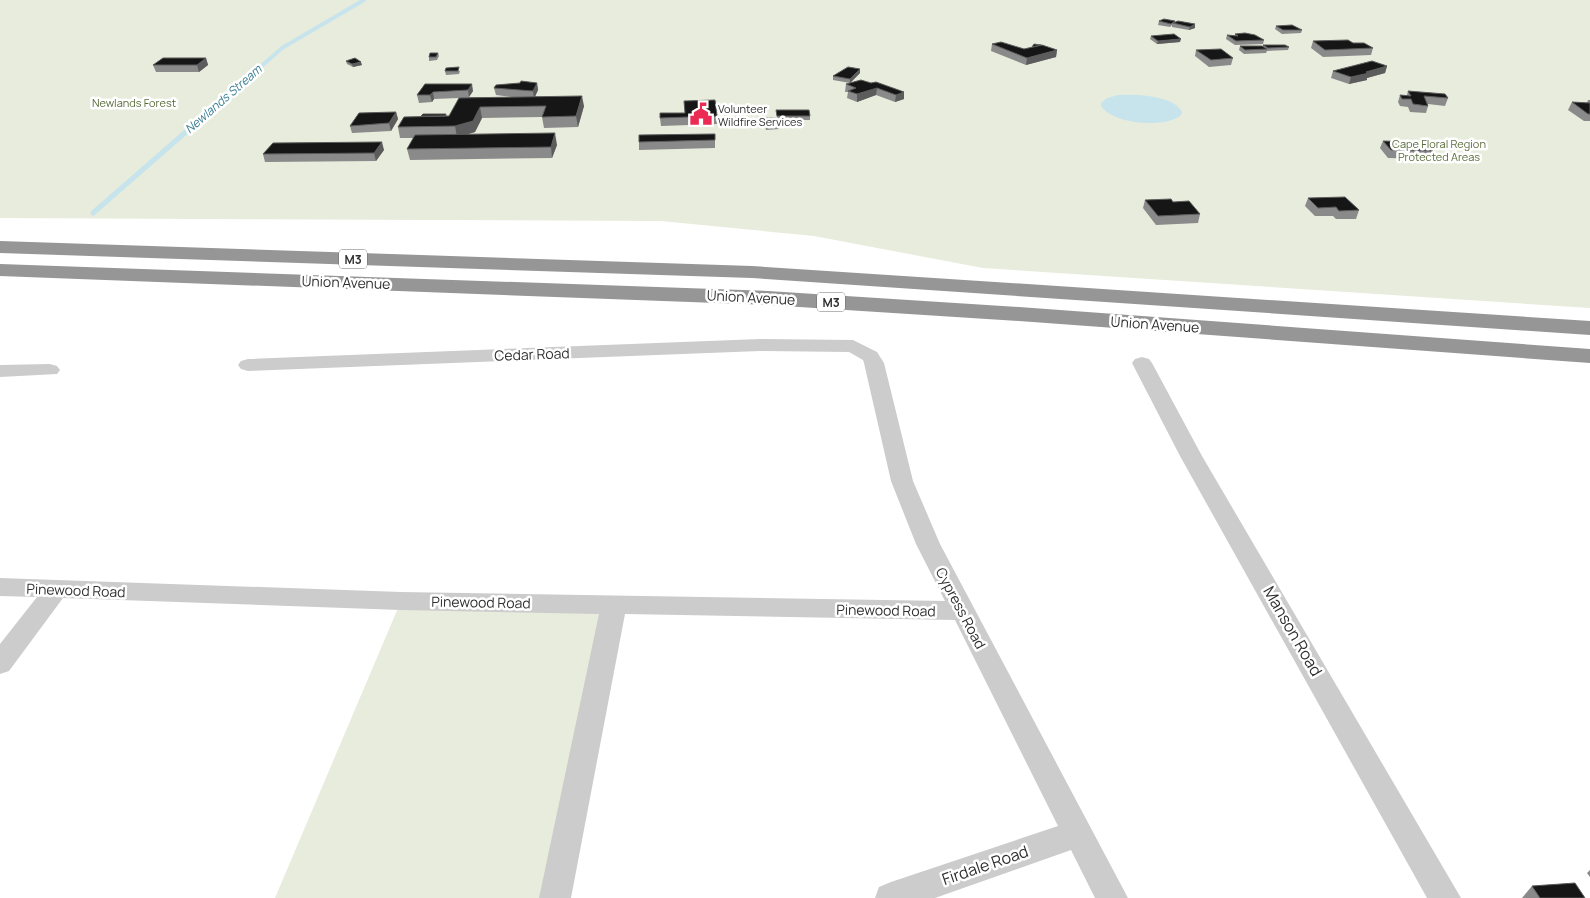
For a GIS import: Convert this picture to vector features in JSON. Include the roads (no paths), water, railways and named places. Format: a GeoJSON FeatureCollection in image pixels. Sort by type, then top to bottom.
{"type":"FeatureCollection","features":[{"type":"Feature","properties":{"kind":"highway","name":"Union Avenue"},"geometry":{"type":"LineString","coordinates":[[0,247],[752,272],[1590,328]]}},
{"type":"Feature","properties":{"kind":"highway"},"geometry":{"type":"LineString","coordinates":[[330,281],[365,277],[432,274],[560,276],[596,267],[611,274],[624,277],[841,297],[896,305]]}},
{"type":"Feature","properties":{"kind":"highway","name":"Union Avenue"},"geometry":{"type":"LineString","coordinates":[[0,270],[656,292],[896,305],[1590,356]]}},
{"type":"Feature","properties":{"kind":"street","name":"Cedar Road"},"geometry":{"type":"LineString","coordinates":[[248,365],[760,345],[816,345]]}},
{"type":"Feature","properties":{"kind":"street","name":"Cypress Road"},"geometry":{"type":"LineString","coordinates":[[816,345],[853,346],[870,356],[874,363],[902,480],[928,544],[1112,898]]}},
{"type":"Feature","properties":{"kind":"street","name":"Manson Road"},"geometry":{"type":"LineString","coordinates":[[1142,363],[1191,456],[1445,898]]}},
{"type":"Feature","properties":{"kind":"street"},"geometry":{"type":"LineString","coordinates":[[0,371],[50,370]]}},
{"type":"Feature","properties":{"kind":"street","name":"Pinewood Road"},"geometry":{"type":"LineString","coordinates":[[0,587],[401,601],[962,611]]}},
{"type":"Feature","properties":{"kind":"street"},"geometry":{"type":"LineString","coordinates":[[0,664],[56,590]]}},
{"type":"Feature","properties":{"kind":"street"},"geometry":{"type":"LineString","coordinates":[[556,898],[614,604]]}},
{"type":"Feature","properties":{"kind":"street","name":"Firdale Road"},"geometry":{"type":"LineString","coordinates":[[891,898],[1079,832]]}},
{"type":"Feature","properties":{"kind":"water"},"geometry":{"type":"Polygon","coordinates":[[[1119,95],[1144,95],[1163,99],[1177,106],[1182,112],[1181,115],[1174,119],[1164,122],[1152,123],[1127,120],[1116,117],[1101,106],[1101,103],[1107,98],[1119,95]]]}},
{"type":"Feature","properties":{"kind":"waterway","name":"Newlands Stream"},"geometry":{"type":"LineString","coordinates":[[217,105],[282,48],[364,0]]}},
{"type":"Feature","properties":{"kind":"waterway","name":"Newlands Stream"},"geometry":{"type":"LineString","coordinates":[[93,213],[219,103]]}},
{"type":"Feature","properties":{"kind":"place","name":"Volunteer Wildfire Services"},"geometry":{"type":"Point","coordinates":[701,114]}},
{"type":"Feature","properties":{"kind":"park label","name":"Newlands Forest"},"geometry":{"type":"Point","coordinates":[134,102]}},
{"type":"Feature","properties":{"kind":"park label","name":"Cape Floral Region Protected Areas"},"geometry":{"type":"Point","coordinates":[1439,149]}}]}
